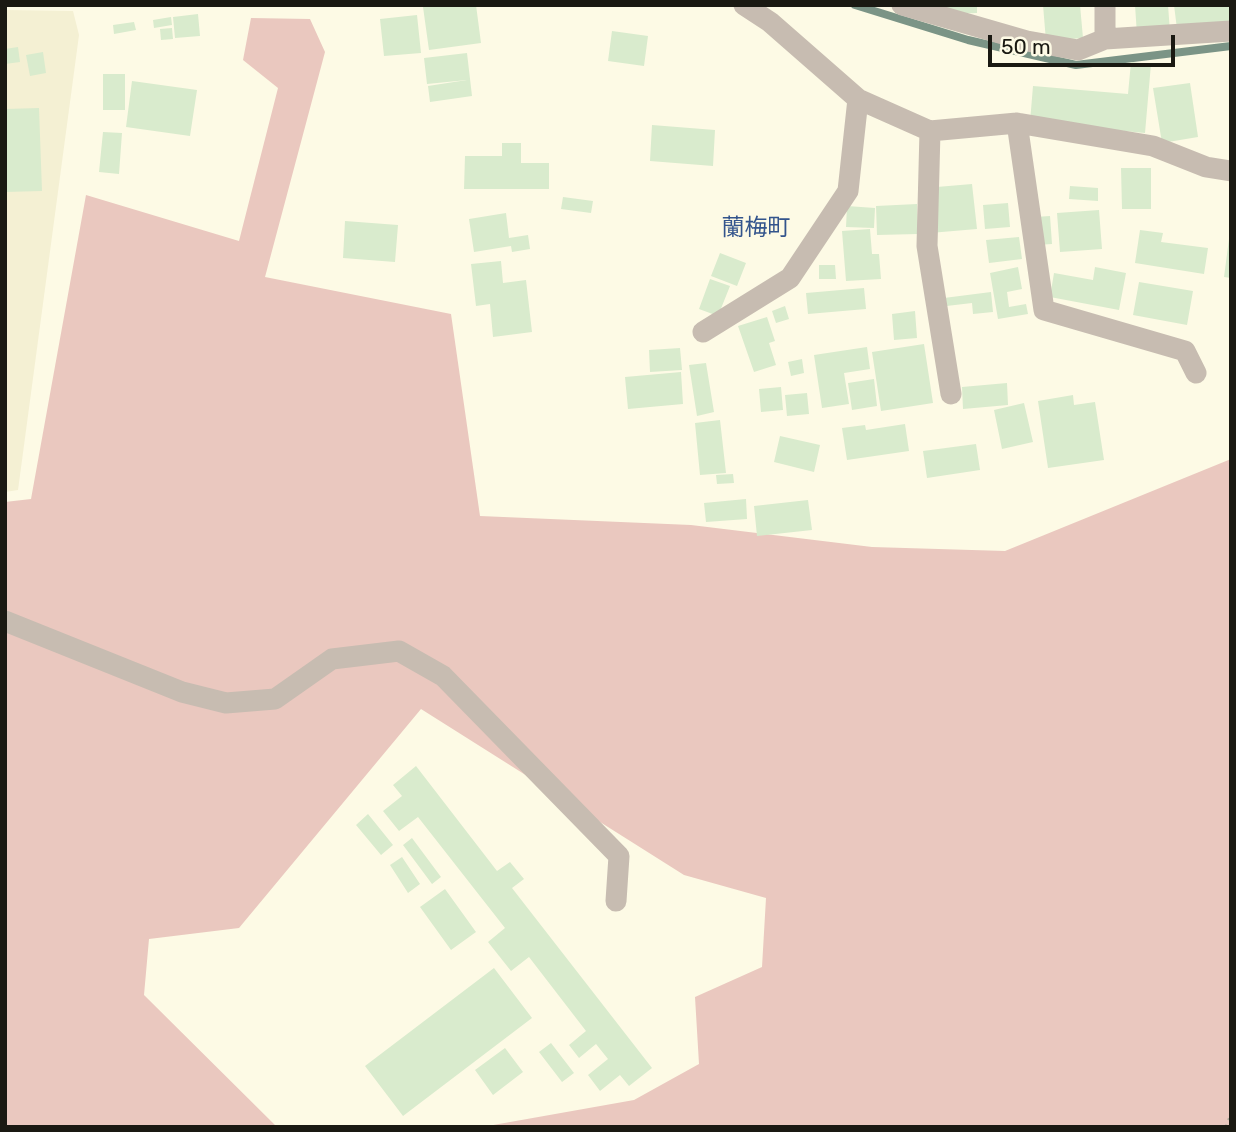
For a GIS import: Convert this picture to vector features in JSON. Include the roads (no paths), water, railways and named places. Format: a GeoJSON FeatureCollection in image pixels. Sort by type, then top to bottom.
{"type":"FeatureCollection","features":[{"type":"Feature","properties":{"kind":"street"},"geometry":{"type":"LineString","coordinates":[[744,5],[770,22],[858,99],[930,131],[1017,123],[1153,146],[1206,167],[1231,171]]}},
{"type":"Feature","properties":{"kind":"street"},"geometry":{"type":"LineString","coordinates":[[756,5],[770,22]]}},
{"type":"Feature","properties":{"kind":"street"},"geometry":{"type":"LineString","coordinates":[[902,5],[1027,41],[1078,50],[1105,39],[1231,31]]}},
{"type":"Feature","properties":{"kind":"street"},"geometry":{"type":"LineString","coordinates":[[1105,5],[1105,39]]}},
{"type":"Feature","properties":{"kind":"street"},"geometry":{"type":"LineString","coordinates":[[703,332],[790,278],[841,202],[848,191],[858,99]]}},
{"type":"Feature","properties":{"kind":"street"},"geometry":{"type":"LineString","coordinates":[[1017,123],[1044,310],[1185,351],[1196,373]]}},
{"type":"Feature","properties":{"kind":"street"},"geometry":{"type":"LineString","coordinates":[[930,131],[927,246],[951,394]]}},
{"type":"Feature","properties":{"kind":"street"},"geometry":{"type":"LineString","coordinates":[[5,621],[182,692],[226,703],[275,699],[332,659],[399,651],[443,676],[619,856],[616,901]]}},
{"type":"Feature","properties":{"kind":"waterway"},"geometry":{"type":"LineString","coordinates":[[855,5],[968,40],[1076,65],[1231,46]]}},
{"type":"Feature","properties":{"kind":"district","name":"蘭梅町"},"geometry":{"type":"Point","coordinates":[756,228]}}]}
